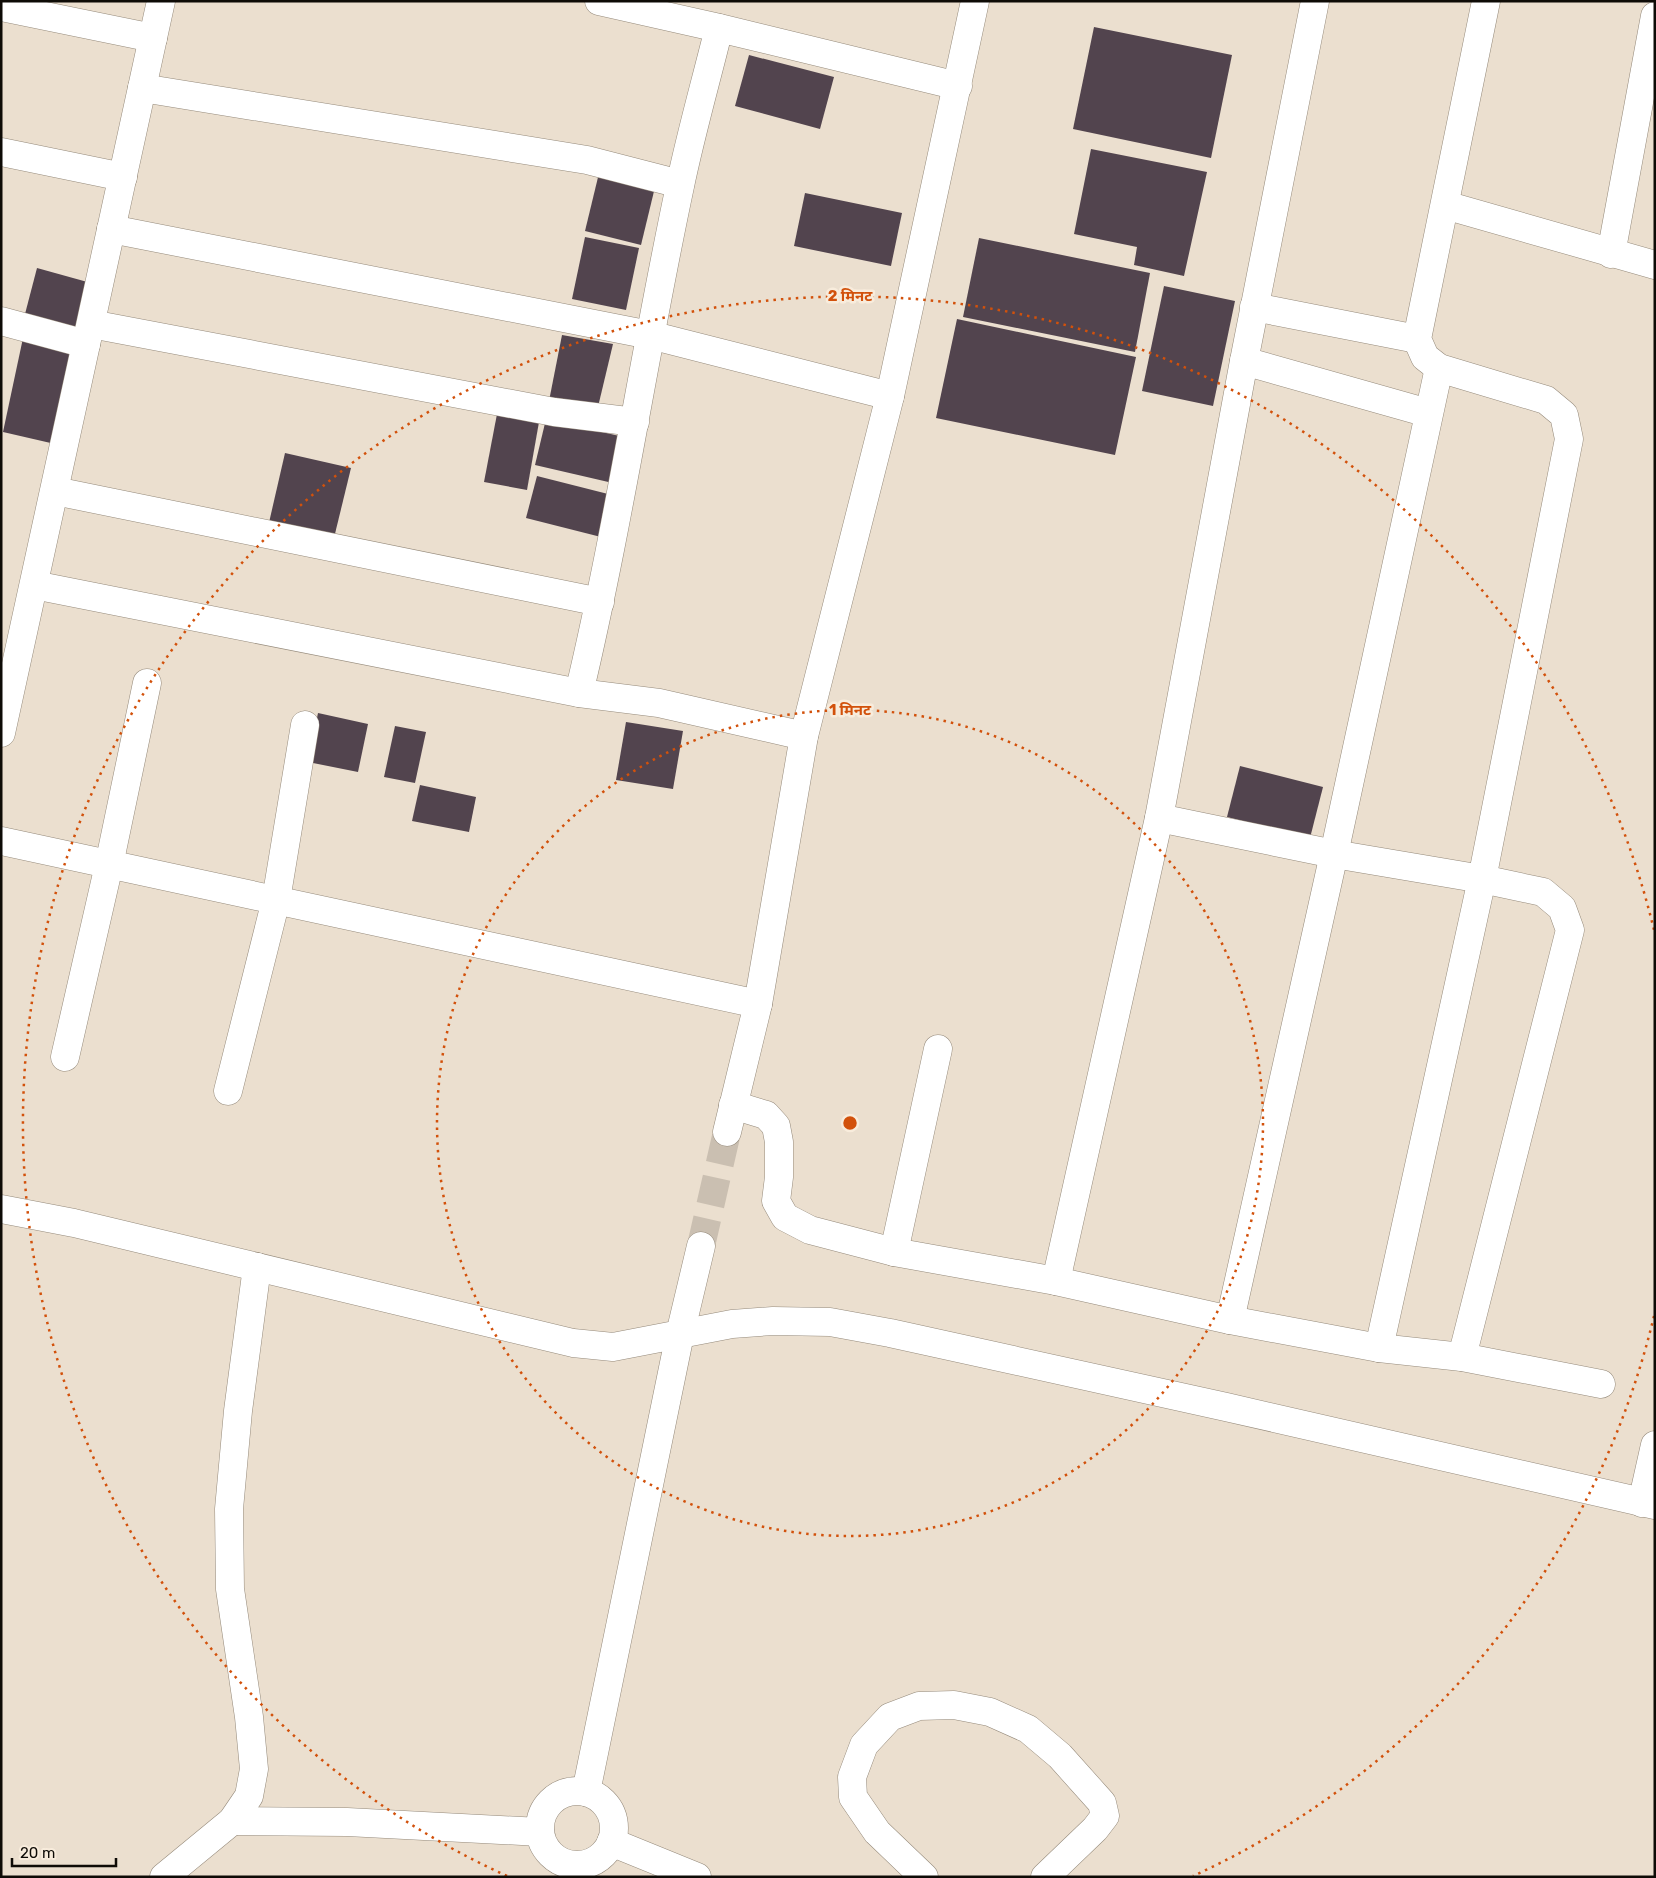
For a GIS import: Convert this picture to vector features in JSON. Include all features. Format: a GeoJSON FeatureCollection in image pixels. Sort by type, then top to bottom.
{"type":"FeatureCollection","features":[{"type":"Feature","properties":{"kind":"street"},"geometry":{"type":"LineString","coordinates":[[2,725],[55,491],[161,1]]}},
{"type":"Feature","properties":{"kind":"street"},"geometry":{"type":"LineString","coordinates":[[599,1],[958,86]]}},
{"type":"Feature","properties":{"kind":"street"},"geometry":{"type":"LineString","coordinates":[[727,1132],[758,1004],[804,736],[890,396],[975,1]]}},
{"type":"Feature","properties":{"kind":"street"},"geometry":{"type":"LineString","coordinates":[[1056,1281],[1159,818],[1254,307],[1315,1]]}},
{"type":"Feature","properties":{"kind":"street"},"geometry":{"type":"LineString","coordinates":[[1379,1348],[1482,879],[1569,439],[1564,415],[1546,400],[1439,368],[1425,357],[1417,339],[1486,1]]}},
{"type":"Feature","properties":{"kind":"street"},"geometry":{"type":"LineString","coordinates":[[1,7],[153,38]]}},
{"type":"Feature","properties":{"kind":"street"},"geometry":{"type":"LineString","coordinates":[[1611,254],[1655,16]]}},
{"type":"Feature","properties":{"kind":"street"},"geometry":{"type":"LineString","coordinates":[[579,693],[600,602],[680,184],[719,28]]}},
{"type":"Feature","properties":{"kind":"street"},"geometry":{"type":"LineString","coordinates":[[142,88],[587,160],[680,184]]}},
{"type":"Feature","properties":{"kind":"street"},"geometry":{"type":"LineString","coordinates":[[1,152],[123,177]]}},
{"type":"Feature","properties":{"kind":"street"},"geometry":{"type":"LineString","coordinates":[[1445,205],[1655,266]]}},
{"type":"Feature","properties":{"kind":"street"},"geometry":{"type":"LineString","coordinates":[[111,229],[650,335],[890,396]]}},
{"type":"Feature","properties":{"kind":"street"},"geometry":{"type":"LineString","coordinates":[[1254,307],[1417,339]]}},
{"type":"Feature","properties":{"kind":"street"},"geometry":{"type":"LineString","coordinates":[[1,321],[554,412],[635,422]]}},
{"type":"Feature","properties":{"kind":"street"},"geometry":{"type":"LineString","coordinates":[[1244,361],[1428,413]]}},
{"type":"Feature","properties":{"kind":"street"},"geometry":{"type":"LineString","coordinates":[[1230,1320],[1334,854],[1439,368]]}},
{"type":"Feature","properties":{"kind":"street"},"geometry":{"type":"LineString","coordinates":[[55,491],[600,602]]}},
{"type":"Feature","properties":{"kind":"street"},"geometry":{"type":"LineString","coordinates":[[34,585],[579,693],[658,703],[804,736]]}},
{"type":"Feature","properties":{"kind":"street"},"geometry":{"type":"LineString","coordinates":[[65,1056],[109,865],[147,683]]}},
{"type":"Feature","properties":{"kind":"street"},"geometry":{"type":"LineString","coordinates":[[228,1091],[276,900],[304,725]]}},
{"type":"Feature","properties":{"kind":"street"},"geometry":{"type":"LineString","coordinates":[[1159,818],[1334,854],[1482,879],[1543,892],[1562,908],[1570,930],[1462,1357]]}},
{"type":"Feature","properties":{"kind":"street"},"geometry":{"type":"LineString","coordinates":[[1,841],[758,1004]]}},
{"type":"Feature","properties":{"kind":"street"},"geometry":{"type":"LineString","coordinates":[[894,1252],[938,1048]]}},
{"type":"Feature","properties":{"kind":"street"},"geometry":{"type":"LineString","coordinates":[[734,1106],[766,1115],[776,1126],[780,1142],[776,1201],[785,1217],[810,1230],[894,1252],[1056,1281],[1230,1320],[1379,1348],[1462,1357],[1601,1384]]}},
{"type":"Feature","properties":{"kind":"street"},"geometry":{"type":"LineString","coordinates":[[1,1209],[74,1223],[573,1343],[613,1347],[732,1324],[756,1322],[830,1322],[890,1333],[1226,1407],[1648,1504],[1655,1446]]}},
{"type":"Feature","properties":{"kind":"street"},"geometry":{"type":"LineString","coordinates":[[586,1792],[680,1334],[701,1246]]}},
{"type":"Feature","properties":{"kind":"street"},"geometry":{"type":"LineString","coordinates":[[164,1877],[232,1821],[249,1796],[254,1769],[249,1717],[230,1589],[229,1509],[238,1411],[257,1267]]}},
{"type":"Feature","properties":{"kind":"street"},"geometry":{"type":"LineString","coordinates":[[924,1877],[878,1832],[853,1797],[852,1777],[864,1745],[890,1717],[920,1706],[954,1705],[990,1712],[1028,1729],[1060,1756],[1102,1803],[1104,1816],[1095,1829],[1045,1877]]}},
{"type":"Feature","properties":{"kind":"street"},"geometry":{"type":"LineString","coordinates":[[571,1791],[586,1792],[597,1797],[606,1806],[612,1817],[614,1830],[611,1842],[603,1854],[575,1871],[552,1856],[543,1845],[540,1832],[541,1818],[547,1805],[558,1796],[571,1791]]}},
{"type":"Feature","properties":{"kind":"street"},"geometry":{"type":"LineString","coordinates":[[232,1821],[347,1822],[540,1832]]}},
{"type":"Feature","properties":{"kind":"street"},"geometry":{"type":"LineString","coordinates":[[611,1842],[697,1877]]}},
{"type":"Feature","properties":{"kind":"building"},"geometry":{"type":"Polygon","coordinates":[[[1094,27],[1232,55],[1211,158],[1073,129],[1094,27]]]}},
{"type":"Feature","properties":{"kind":"building"},"geometry":{"type":"Polygon","coordinates":[[[749,55],[834,77],[820,129],[735,106],[749,55]]]}},
{"type":"Feature","properties":{"kind":"building"},"geometry":{"type":"Polygon","coordinates":[[[1091,149],[1207,172],[1184,276],[1134,265],[1137,247],[1074,234],[1091,149]]]}},
{"type":"Feature","properties":{"kind":"building"},"geometry":{"type":"Polygon","coordinates":[[[600,169],[656,183],[641,245],[585,231],[600,169]]]}},
{"type":"Feature","properties":{"kind":"building"},"geometry":{"type":"Polygon","coordinates":[[[805,193],[902,213],[891,266],[794,246],[805,193]]]}},
{"type":"Feature","properties":{"kind":"building"},"geometry":{"type":"Polygon","coordinates":[[[585,237],[639,248],[626,310],[572,299],[585,237]]]}},
{"type":"Feature","properties":{"kind":"building"},"geometry":{"type":"Polygon","coordinates":[[[979,238],[1150,273],[1135,352],[963,317],[979,238]]]}},
{"type":"Feature","properties":{"kind":"building"},"geometry":{"type":"Polygon","coordinates":[[[37,268],[91,283],[79,328],[25,314],[37,268]]]}},
{"type":"Feature","properties":{"kind":"building"},"geometry":{"type":"Polygon","coordinates":[[[1164,286],[1235,301],[1213,406],[1142,391],[1164,286]]]}},
{"type":"Feature","properties":{"kind":"building"},"geometry":{"type":"Polygon","coordinates":[[[957,319],[1136,357],[1115,455],[936,418],[957,319]]]}},
{"type":"Feature","properties":{"kind":"building"},"geometry":{"type":"Polygon","coordinates":[[[562,335],[613,344],[597,411],[549,401],[562,335]]]}},
{"type":"Feature","properties":{"kind":"building"},"geometry":{"type":"Polygon","coordinates":[[[23,338],[75,349],[55,444],[3,432],[23,338]]]}},
{"type":"Feature","properties":{"kind":"building"},"geometry":{"type":"Polygon","coordinates":[[[497,414],[539,422],[527,490],[484,482],[497,414]]]}},
{"type":"Feature","properties":{"kind":"building"},"geometry":{"type":"Polygon","coordinates":[[[546,419],[628,438],[617,484],[535,465],[546,419]]]}},
{"type":"Feature","properties":{"kind":"building"},"geometry":{"type":"Polygon","coordinates":[[[285,453],[351,468],[333,542],[268,527],[285,453]]]}},
{"type":"Feature","properties":{"kind":"building"},"geometry":{"type":"Polygon","coordinates":[[[537,476],[612,495],[601,537],[526,518],[537,476]]]}},
{"type":"Feature","properties":{"kind":"building"},"geometry":{"type":"Polygon","coordinates":[[[318,713],[368,724],[358,772],[308,762],[318,713]]]}},
{"type":"Feature","properties":{"kind":"building"},"geometry":{"type":"Polygon","coordinates":[[[626,722],[683,731],[673,789],[616,780],[626,722]]]}},
{"type":"Feature","properties":{"kind":"building"},"geometry":{"type":"Polygon","coordinates":[[[395,726],[426,732],[415,783],[384,777],[395,726]]]}},
{"type":"Feature","properties":{"kind":"building"},"geometry":{"type":"Polygon","coordinates":[[[1240,766],[1323,787],[1310,838],[1227,817],[1240,766]]]}},
{"type":"Feature","properties":{"kind":"building"},"geometry":{"type":"Polygon","coordinates":[[[420,785],[476,797],[469,832],[412,821],[420,785]]]}},
{"type":"Feature","properties":{"kind":"tunnel"},"geometry":{"type":"LineString","coordinates":[[701,1246],[727,1132]]}}]}
